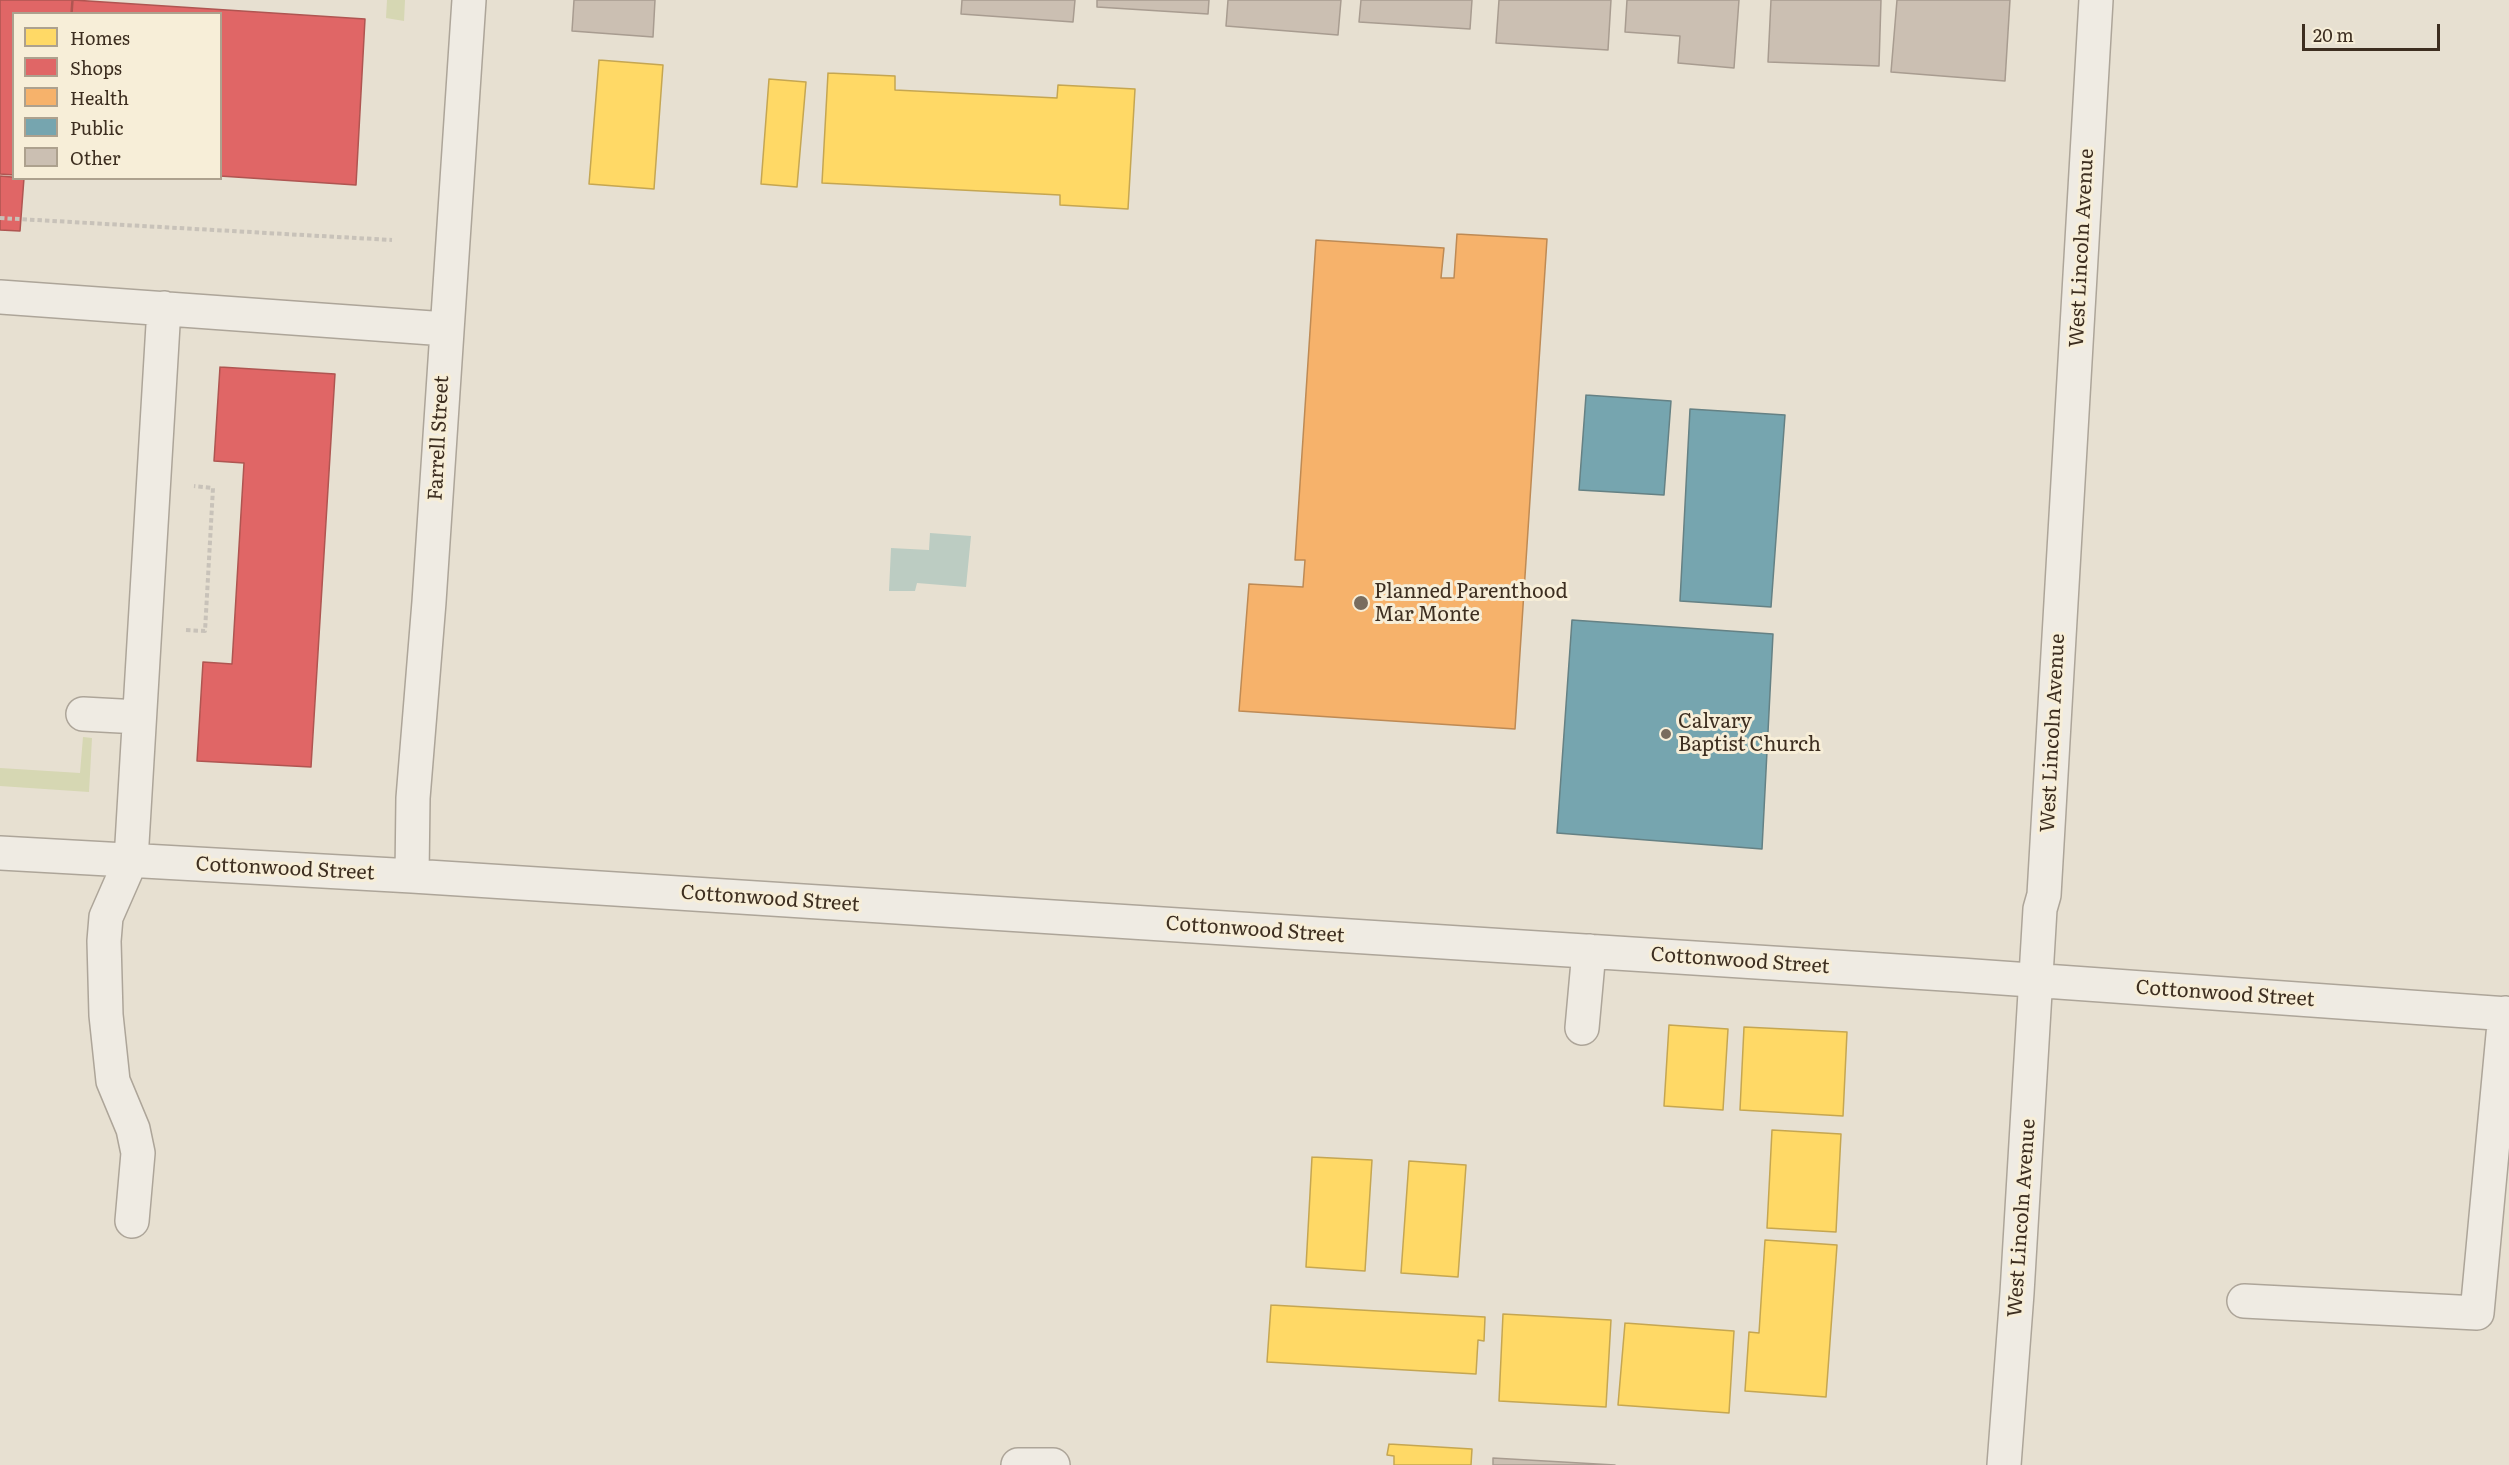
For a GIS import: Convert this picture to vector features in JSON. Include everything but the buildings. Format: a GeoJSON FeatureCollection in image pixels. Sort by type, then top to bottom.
{"type":"FeatureCollection","features":[{"type":"Feature","properties":{"kind":"street","name":"Farrell Street"},"geometry":{"type":"LineString","coordinates":[[412,876],[413,798],[429,602],[469,0]]}},
{"type":"Feature","properties":{"kind":"street","name":"West Lincoln Avenue"},"geometry":{"type":"LineString","coordinates":[[2004,1465],[2074,394],[2096,0]]}},
{"type":"Feature","properties":{"kind":"street"},"geometry":{"type":"LineString","coordinates":[[0,297],[446,329]]}},
{"type":"Feature","properties":{"kind":"street"},"geometry":{"type":"LineString","coordinates":[[132,1221],[138,1153],[133,1129],[113,1081],[106,1015],[104,941],[106,917],[131,860],[164,308]]}},
{"type":"Feature","properties":{"kind":"street"},"geometry":{"type":"LineString","coordinates":[[83,714],[139,717]]}},
{"type":"Feature","properties":{"kind":"street","name":"Cottonwood Street"},"geometry":{"type":"LineString","coordinates":[[0,853],[412,876],[1589,951],[2507,1014]]}},
{"type":"Feature","properties":{"kind":"street"},"geometry":{"type":"LineString","coordinates":[[1582,1029],[1589,951]]}},
{"type":"Feature","properties":{"kind":"street"},"geometry":{"type":"LineString","coordinates":[[2244,1301],[2477,1313],[2507,1014]]}},
{"type":"Feature","properties":{"kind":"street"},"geometry":{"type":"LineString","coordinates":[[1018,1465],[1053,1465]]}},
{"type":"Feature","properties":{"kind":"path"},"geometry":{"type":"LineString","coordinates":[[0,218],[392,240]]}},
{"type":"Feature","properties":{"kind":"green space"},"geometry":{"type":"Polygon","coordinates":[[[387,0],[405,0],[404,21],[386,18],[387,0]]]}},
{"type":"Feature","properties":{"kind":"green space"},"geometry":{"type":"Polygon","coordinates":[[[83,737],[92,738],[89,792],[0,786],[0,768],[80,773],[83,737]]]}},
{"type":"Feature","properties":{"kind":"shaded area"},"geometry":{"type":"Polygon","coordinates":[[[930,533],[971,536],[966,587],[917,583],[915,591],[889,591],[891,548],[929,550],[930,533]]]}},
{"type":"Feature","properties":{"kind":"place","name":"Planned Parenthood Mar Monte"},"geometry":{"type":"Point","coordinates":[1361,603]}},
{"type":"Feature","properties":{"kind":"place","name":"Calvary Baptist Church"},"geometry":{"type":"Point","coordinates":[1666,734]}}]}
